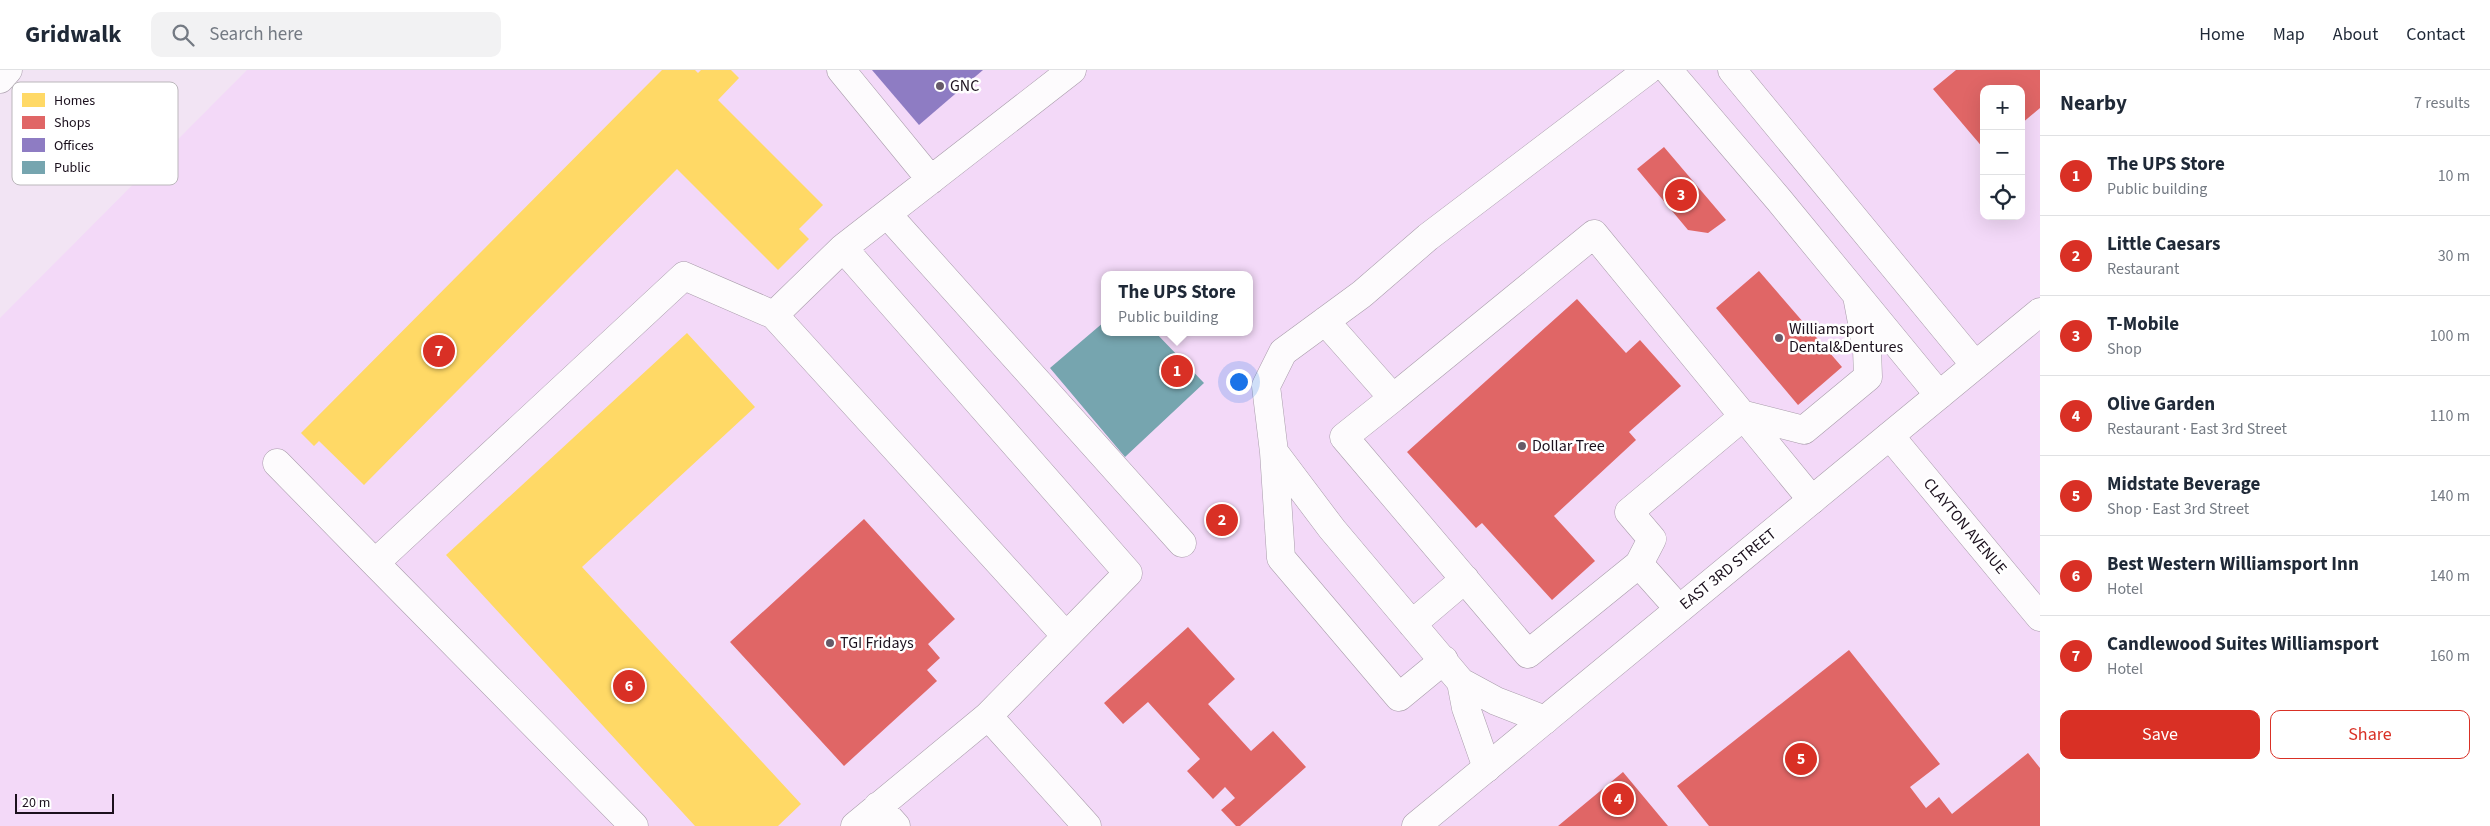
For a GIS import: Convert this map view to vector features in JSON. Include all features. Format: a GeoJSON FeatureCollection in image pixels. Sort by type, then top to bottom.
{"type":"FeatureCollection","features":[{"type":"Feature","properties":{"kind":"main road"},"geometry":{"type":"LineString","coordinates":[[0,79],[8,70]]}},
{"type":"Feature","properties":{"kind":"main road"},"geometry":{"type":"LineString","coordinates":[[841,70],[931,180]]}},
{"type":"Feature","properties":{"kind":"main road"},"geometry":{"type":"LineString","coordinates":[[774,315],[843,248],[1072,70]]}},
{"type":"Feature","properties":{"kind":"main road"},"geometry":{"type":"LineString","coordinates":[[1444,660],[1399,697],[1281,558],[1274,452],[1266,386],[1283,352],[1362,294],[1436,231],[1648,70]]}},
{"type":"Feature","properties":{"kind":"main road"},"geometry":{"type":"LineString","coordinates":[[1668,70],[1857,294],[1939,395]]}},
{"type":"Feature","properties":{"kind":"main road"},"geometry":{"type":"LineString","coordinates":[[1732,70],[1975,365]]}},
{"type":"Feature","properties":{"kind":"main road"},"geometry":{"type":"LineString","coordinates":[[887,214],[1182,543]]}},
{"type":"Feature","properties":{"kind":"main road"},"geometry":{"type":"LineString","coordinates":[[1745,415],[1629,512],[1652,539],[1639,564],[1528,654],[1344,437],[1594,234],[1745,415],[1812,500]]}},
{"type":"Feature","properties":{"kind":"main road"},"geometry":{"type":"LineString","coordinates":[[843,248],[1128,573],[988,716],[854,826]]}},
{"type":"Feature","properties":{"kind":"main road"},"geometry":{"type":"LineString","coordinates":[[375,564],[684,276],[774,315],[1066,636]]}},
{"type":"Feature","properties":{"kind":"main road"},"geometry":{"type":"LineString","coordinates":[[1745,415],[1804,430],[1868,377],[1867,349],[1857,294]]}},
{"type":"Feature","properties":{"kind":"main road","name":"EAST 3RD STREET"},"geometry":{"type":"LineString","coordinates":[[1416,826],[2040,312]]}},
{"type":"Feature","properties":{"kind":"main road"},"geometry":{"type":"LineString","coordinates":[[1325,321],[1392,398]]}},
{"type":"Feature","properties":{"kind":"main road","name":"CLAYTON AVENUE"},"geometry":{"type":"LineString","coordinates":[[1890,436],[2040,617]]}},
{"type":"Feature","properties":{"kind":"main road"},"geometry":{"type":"LineString","coordinates":[[1274,452],[1332,529],[1461,682],[1496,700],[1545,720]]}},
{"type":"Feature","properties":{"kind":"main road"},"geometry":{"type":"LineString","coordinates":[[278,464],[634,826]]}},
{"type":"Feature","properties":{"kind":"main road"},"geometry":{"type":"LineString","coordinates":[[1639,564],[1679,609]]}},
{"type":"Feature","properties":{"kind":"main road"},"geometry":{"type":"LineString","coordinates":[[1412,624],[1465,579]]}},
{"type":"Feature","properties":{"kind":"main road"},"geometry":{"type":"LineString","coordinates":[[1461,682],[1466,708],[1486,768]]}},
{"type":"Feature","properties":{"kind":"main road"},"geometry":{"type":"LineString","coordinates":[[988,716],[1087,826]]}},
{"type":"Feature","properties":{"kind":"main road"},"geometry":{"type":"LineString","coordinates":[[878,806],[896,826]]}},
{"type":"Feature","properties":{"kind":"shaded area"},"geometry":{"type":"Polygon","coordinates":[[[247,70],[2040,70],[2040,826],[0,826],[0,318],[132,185],[178,185],[178,139],[247,70]]]}},
{"type":"Feature","properties":{"kind":"building: Homes"},"geometry":{"type":"Polygon","coordinates":[[[662,70],[695,70],[698,73],[701,70],[731,70],[739,78],[718,100],[823,205],[799,229],[809,239],[778,270],[677,169],[364,485],[319,441],[314,446],[301,433],[662,70]]]}},
{"type":"Feature","properties":{"kind":"building: Homes"},"geometry":{"type":"Polygon","coordinates":[[[687,333],[755,407],[582,567],[801,804],[778,826],[695,826],[446,555],[687,333]]]}},
{"type":"Feature","properties":{"kind":"building: Shops"},"geometry":{"type":"Polygon","coordinates":[[[1956,70],[2040,70],[2040,108],[2025,121],[2025,85],[1980,85],[1980,144],[1933,89],[1956,70]]]}},
{"type":"Feature","properties":{"kind":"building: Shops"},"geometry":{"type":"Polygon","coordinates":[[[1664,147],[1726,220],[1708,233],[1688,230],[1637,169],[1664,147]]]}},
{"type":"Feature","properties":{"kind":"building: Shops","name":"Williamsport Dental&Dentures"},"geometry":{"type":"Polygon","coordinates":[[[1759,271],[1842,367],[1798,405],[1716,308],[1759,271]]]}},
{"type":"Feature","properties":{"kind":"building: Shops","name":"Dollar Tree"},"geometry":{"type":"Polygon","coordinates":[[[1577,299],[1626,353],[1640,340],[1681,386],[1629,432],[1636,440],[1554,516],[1595,561],[1552,600],[1482,523],[1476,528],[1407,452],[1577,299]]]}},
{"type":"Feature","properties":{"kind":"building: Shops","name":"TGI Fridays"},"geometry":{"type":"Polygon","coordinates":[[[864,519],[955,619],[928,644],[940,658],[927,670],[937,681],[844,766],[730,642],[864,519]]]}},
{"type":"Feature","properties":{"kind":"building: Shops"},"geometry":{"type":"Polygon","coordinates":[[[1188,627],[1235,679],[1208,704],[1251,751],[1273,731],[1306,767],[1240,826],[1236,826],[1221,810],[1235,798],[1225,787],[1213,799],[1187,771],[1200,759],[1148,702],[1123,724],[1104,703],[1188,627]]]}},
{"type":"Feature","properties":{"kind":"building: Shops"},"geometry":{"type":"Polygon","coordinates":[[[1849,650],[1940,764],[1910,787],[1926,808],[1939,797],[1952,814],[2028,753],[2040,768],[2040,826],[1709,826],[1677,786],[1849,650]]]}},
{"type":"Feature","properties":{"kind":"building: Shops"},"geometry":{"type":"Polygon","coordinates":[[[1623,772],[1668,826],[1558,826],[1623,772]]]}},
{"type":"Feature","properties":{"kind":"building: Offices"},"geometry":{"type":"Polygon","coordinates":[[[872,70],[983,70],[919,125],[872,70]]]}},
{"type":"Feature","properties":{"kind":"building: Public"},"geometry":{"type":"Polygon","coordinates":[[[1101,325],[1101,336],[1159,336],[1204,383],[1125,457],[1050,368],[1101,325]]]}},
{"type":"Feature","properties":{"kind":"place","name":"GNC"},"geometry":{"type":"Point","coordinates":[940,86]}},
{"type":"Feature","properties":{"kind":"place","name":"T-Mobile"},"geometry":{"type":"Point","coordinates":[1681,195]}},
{"type":"Feature","properties":{"kind":"place","name":"Williamsport Dental&Dentures"},"geometry":{"type":"Point","coordinates":[1779,338]}},
{"type":"Feature","properties":{"kind":"place","name":"Candlewood Suites Williamsport"},"geometry":{"type":"Point","coordinates":[439,351]}},
{"type":"Feature","properties":{"kind":"place","name":"The UPS Store"},"geometry":{"type":"Point","coordinates":[1177,371]}},
{"type":"Feature","properties":{"kind":"place","name":"Dollar Tree"},"geometry":{"type":"Point","coordinates":[1522,446]}},
{"type":"Feature","properties":{"kind":"place","name":"Little Caesars"},"geometry":{"type":"Point","coordinates":[1222,520]}},
{"type":"Feature","properties":{"kind":"place","name":"TGI Fridays"},"geometry":{"type":"Point","coordinates":[830,643]}},
{"type":"Feature","properties":{"kind":"place","name":"Best Western Williamsport Inn"},"geometry":{"type":"Point","coordinates":[629,686]}},
{"type":"Feature","properties":{"kind":"place","name":"Midstate Beverage"},"geometry":{"type":"Point","coordinates":[1801,759]}},
{"type":"Feature","properties":{"kind":"place","name":"Olive Garden"},"geometry":{"type":"Point","coordinates":[1618,799]}}]}
